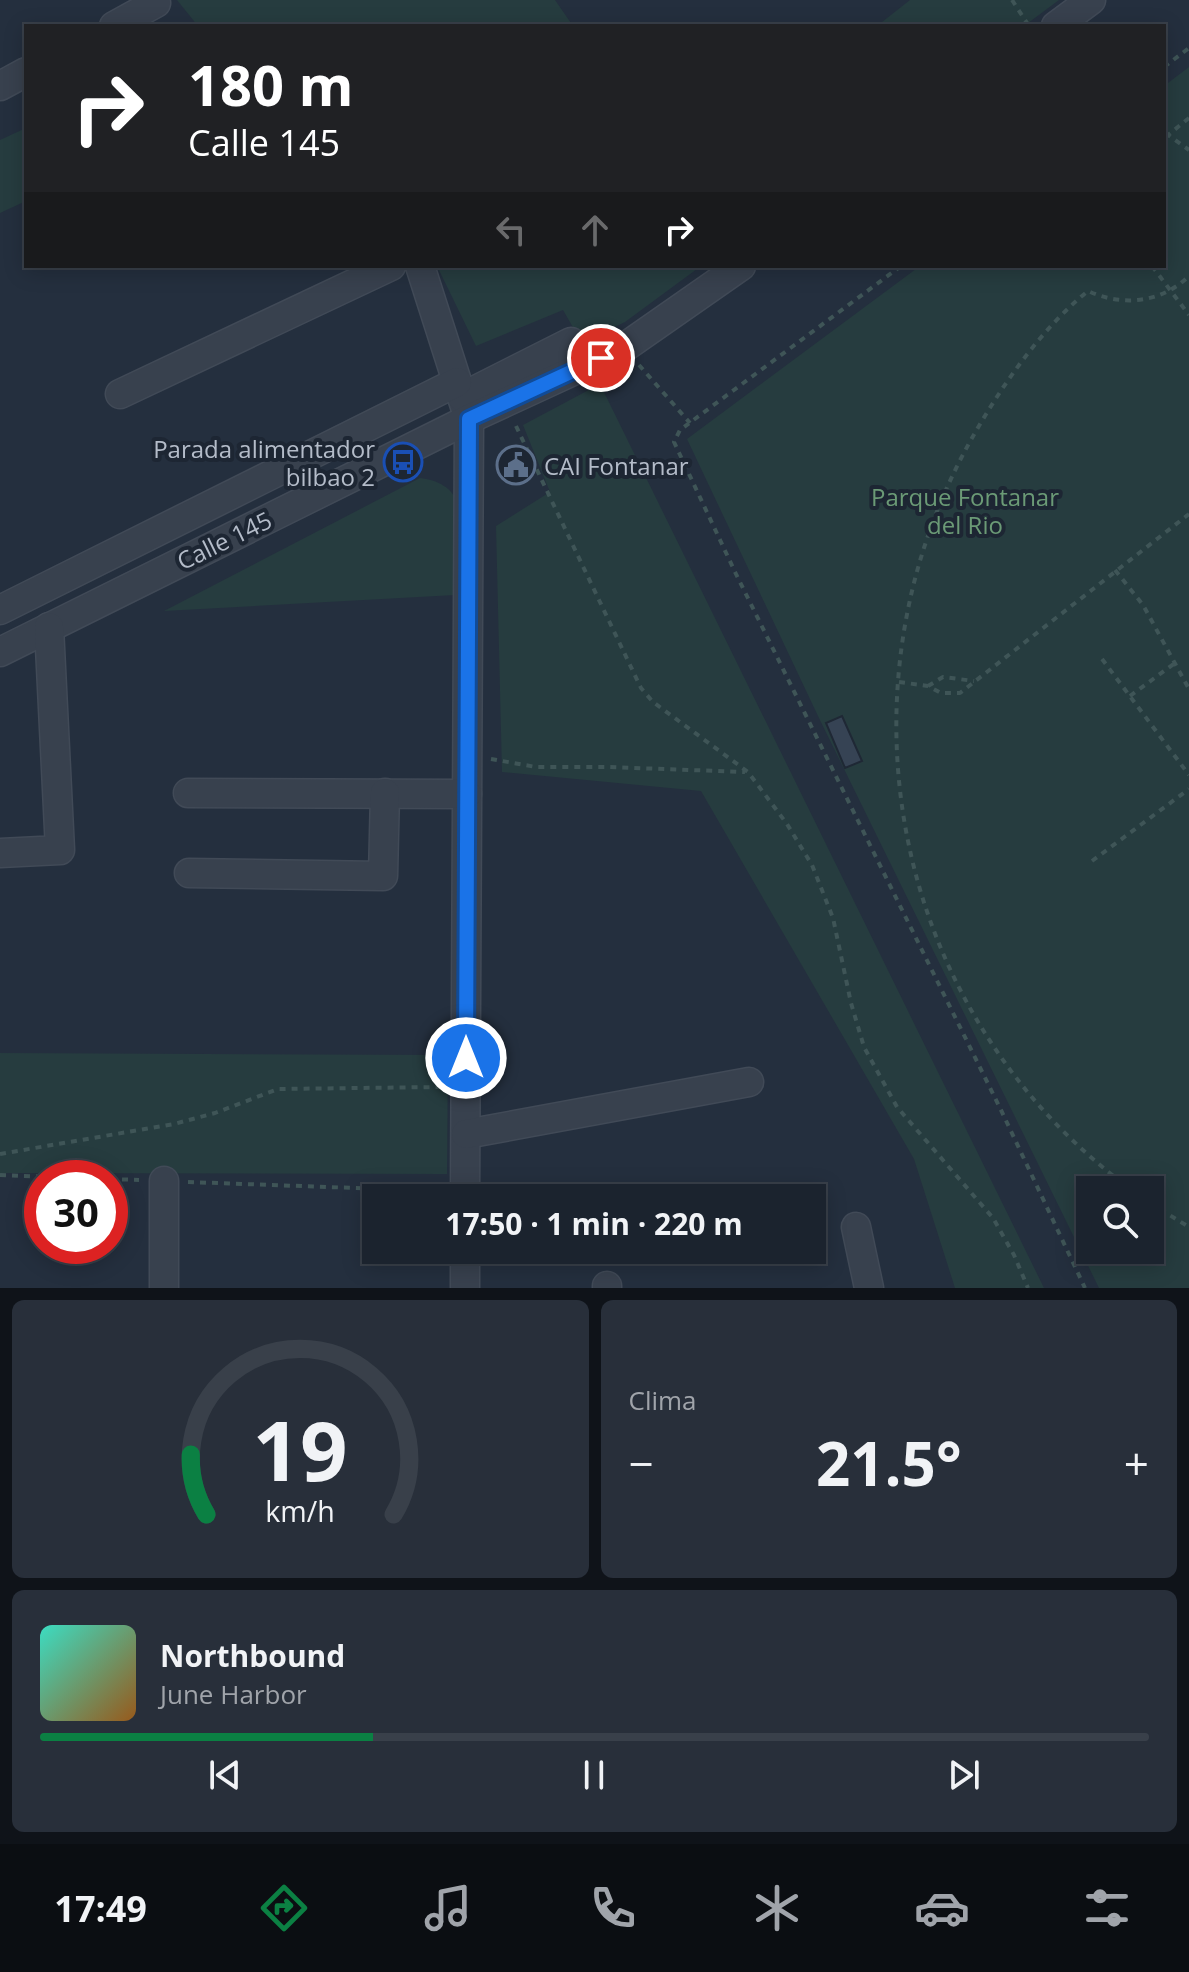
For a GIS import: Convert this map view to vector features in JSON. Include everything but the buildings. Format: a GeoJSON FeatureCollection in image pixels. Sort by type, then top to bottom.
{"type":"FeatureCollection","features":[{"type":"Feature","properties":{"kind":"street"},"geometry":{"type":"LineString","coordinates":[[1059,24],[1091,0]]}},
{"type":"Feature","properties":{"kind":"street"},"geometry":{"type":"LineString","coordinates":[[120,24],[160,10]]}},
{"type":"Feature","properties":{"kind":"street"},"geometry":{"type":"LineString","coordinates":[[0,86],[24,73]]}},
{"type":"Feature","properties":{"kind":"street"},"geometry":{"type":"LineString","coordinates":[[120,394],[387,268]]}},
{"type":"Feature","properties":{"kind":"street"},"geometry":{"type":"LineString","coordinates":[[421,268],[462,399],[467,755],[465,1184]]}},
{"type":"Feature","properties":{"kind":"street","name":"Calle 145"},"geometry":{"type":"LineString","coordinates":[[0,610],[462,399],[505,402],[625,347],[738,268]]}},
{"type":"Feature","properties":{"kind":"street"},"geometry":{"type":"LineString","coordinates":[[462,399],[571,342]]}},
{"type":"Feature","properties":{"kind":"street","name":"Calle 145"},"geometry":{"type":"LineString","coordinates":[[0,652],[462,399]]}},
{"type":"Feature","properties":{"kind":"street"},"geometry":{"type":"LineString","coordinates":[[0,853],[60,850],[49,627]]}},
{"type":"Feature","properties":{"kind":"street"},"geometry":{"type":"LineString","coordinates":[[188,793],[467,794]]}},
{"type":"Feature","properties":{"kind":"street"},"geometry":{"type":"LineString","coordinates":[[189,873],[383,876],[385,793]]}},
{"type":"Feature","properties":{"kind":"street"},"geometry":{"type":"LineString","coordinates":[[466,1134],[749,1082]]}},
{"type":"Feature","properties":{"kind":"street"},"geometry":{"type":"LineString","coordinates":[[164,1181],[164,1288]]}},
{"type":"Feature","properties":{"kind":"street"},"geometry":{"type":"LineString","coordinates":[[856,1227],[869,1288]]}},
{"type":"Feature","properties":{"kind":"street"},"geometry":{"type":"LineString","coordinates":[[465,1264],[465,1288]]}},
{"type":"Feature","properties":{"kind":"path"},"geometry":{"type":"LineString","coordinates":[[1012,0],[1028,24]]}},
{"type":"Feature","properties":{"kind":"path"},"geometry":{"type":"LineString","coordinates":[[1166,65],[1189,48]]}},
{"type":"Feature","properties":{"kind":"path"},"geometry":{"type":"LineString","coordinates":[[1189,118],[1168,135],[1189,148]]}},
{"type":"Feature","properties":{"kind":"path"},"geometry":{"type":"LineString","coordinates":[[898,268],[690,423],[676,435],[675,449],[1001,1110],[1085,1288]]}},
{"type":"Feature","properties":{"kind":"path"},"geometry":{"type":"LineString","coordinates":[[1154,268],[1189,315]]}},
{"type":"Feature","properties":{"kind":"path"},"geometry":{"type":"LineString","coordinates":[[1113,1176],[1061,1129],[993,1046],[966,1003],[942,954],[919,893],[901,805],[895,736],[898,682],[909,602],[938,510],[960,460],[1014,373],[1047,332],[1088,291],[1105,299],[1134,302],[1162,295],[1189,276]]}},
{"type":"Feature","properties":{"kind":"path"},"geometry":{"type":"LineString","coordinates":[[625,347],[690,423]]}},
{"type":"Feature","properties":{"kind":"path"},"geometry":{"type":"LineString","coordinates":[[505,402],[641,688],[653,702],[748,772],[787,824],[812,865],[833,918],[864,1047],[897,1107],[993,1218],[1028,1288]]}},
{"type":"Feature","properties":{"kind":"path"},"geometry":{"type":"LineString","coordinates":[[898,682],[928,686],[941,693],[960,693],[1189,514]]}},
{"type":"Feature","properties":{"kind":"path"},"geometry":{"type":"LineString","coordinates":[[1115,570],[1143,605],[1189,689]]}},
{"type":"Feature","properties":{"kind":"path"},"geometry":{"type":"LineString","coordinates":[[1102,659],[1189,775]]}},
{"type":"Feature","properties":{"kind":"path"},"geometry":{"type":"LineString","coordinates":[[1130,696],[1175,663]]}},
{"type":"Feature","properties":{"kind":"path"},"geometry":{"type":"LineString","coordinates":[[928,686],[943,677],[974,681]]}},
{"type":"Feature","properties":{"kind":"path"},"geometry":{"type":"LineString","coordinates":[[467,755],[536,767],[748,772]]}},
{"type":"Feature","properties":{"kind":"path"},"geometry":{"type":"LineString","coordinates":[[1092,861],[1189,789]]}},
{"type":"Feature","properties":{"kind":"path"},"geometry":{"type":"LineString","coordinates":[[0,1154],[174,1124],[215,1113],[278,1089],[466,1088]]}},
{"type":"Feature","properties":{"kind":"path"},"geometry":{"type":"LineString","coordinates":[[0,1175],[24,1176]]}},
{"type":"Feature","properties":{"kind":"path"},"geometry":{"type":"LineString","coordinates":[[128,1180],[362,1190]]}},
{"type":"Feature","properties":{"kind":"path"},"geometry":{"type":"LineString","coordinates":[[1164,1212],[1189,1227]]}},
{"type":"Feature","properties":{"kind":"green space"},"geometry":{"type":"Polygon","coordinates":[[[177,0],[555,0],[572,24],[196,24],[177,0]]]}},
{"type":"Feature","properties":{"kind":"green space"},"geometry":{"type":"Polygon","coordinates":[[[910,0],[1059,0],[1027,24],[880,24],[910,0]]]}},
{"type":"Feature","properties":{"kind":"green space","name":"Parque Fontanar del Rio"},"geometry":{"type":"Polygon","coordinates":[[[1189,67],[1189,1288],[1099,1288],[1087,1264],[1164,1264],[1164,1176],[1076,1176],[1076,1241],[818,716],[687,439],[917,268],[1166,268],[1166,84],[1189,67]]]}},
{"type":"Feature","properties":{"kind":"green space"},"geometry":{"type":"Polygon","coordinates":[[[24,129],[24,202],[0,213],[0,140],[24,129]]]}},
{"type":"Feature","properties":{"kind":"green space"},"geometry":{"type":"Polygon","coordinates":[[[438,268],[698,268],[625,322],[582,343],[563,310],[476,346],[438,268]]]}},
{"type":"Feature","properties":{"kind":"green space"},"geometry":{"type":"Polygon","coordinates":[[[600,384],[1044,1288],[955,1288],[914,1159],[701,791],[502,772],[496,526],[550,492],[523,425],[600,384]]]}},
{"type":"Feature","properties":{"kind":"green space"},"geometry":{"type":"Polygon","coordinates":[[[420,478],[444,486],[459,506],[455,595],[164,611],[420,478]]]}},
{"type":"Feature","properties":{"kind":"green space"},"geometry":{"type":"Polygon","coordinates":[[[0,1053],[448,1055],[447,1174],[128,1173],[128,1160],[24,1160],[24,1173],[0,1173],[0,1053]]]}},
{"type":"Feature","properties":{"kind":"place","name":"Parada alimentador bilbao 2"},"geometry":{"type":"Point","coordinates":[403,462]}},
{"type":"Feature","properties":{"kind":"place","name":"CAI Fontanar"},"geometry":{"type":"Point","coordinates":[516,465]}},
{"type":"Feature","properties":{"kind":"route"},"geometry":{"type":"LineString","coordinates":[[466,1058],[469,419],[601,358]]}}]}
